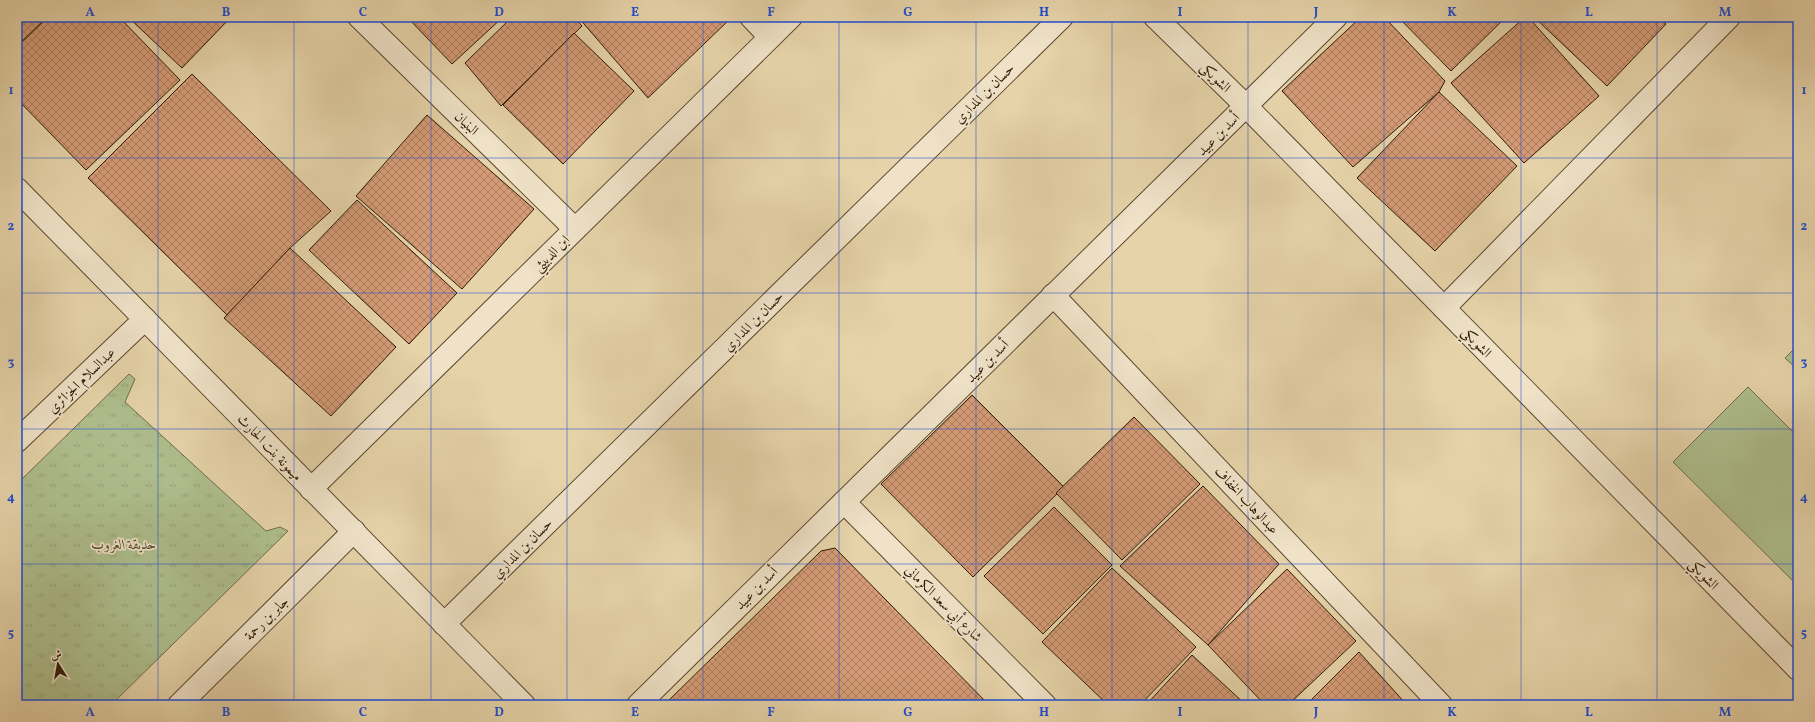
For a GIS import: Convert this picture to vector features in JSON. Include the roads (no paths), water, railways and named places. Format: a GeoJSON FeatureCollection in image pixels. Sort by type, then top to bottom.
{"type":"FeatureCollection","features":[{"type":"Feature","properties":{"kind":"street","name":"البنيان"},"geometry":{"type":"LineString","coordinates":[[359,17],[575,229]]}},
{"type":"Feature","properties":{"kind":"street"},"geometry":{"type":"LineString","coordinates":[[751,17],[770,37]]}},
{"type":"Feature","properties":{"kind":"street","name":"ابن الدبيثي"},"geometry":{"type":"LineString","coordinates":[[311,489],[791,17]]}},
{"type":"Feature","properties":{"kind":"street","name":"حسان بن المداري"},"geometry":{"type":"LineString","coordinates":[[444,624],[1062,17]]}},
{"type":"Feature","properties":{"kind":"street","name":"الشويكي"},"geometry":{"type":"LineString","coordinates":[[1155,17],[1246,106],[1798,669]]}},
{"type":"Feature","properties":{"kind":"street","name":"أسد بن عبيد"},"geometry":{"type":"LineString","coordinates":[[638,705],[1336,17]]}},
{"type":"Feature","properties":{"kind":"street"},"geometry":{"type":"LineString","coordinates":[[1444,308],[1729,17]]}},
{"type":"Feature","properties":{"kind":"street","name":"ميمونة بنت الحارث"},"geometry":{"type":"LineString","coordinates":[[21,200],[145,319],[524,705]]}},
{"type":"Feature","properties":{"kind":"street","name":"عبدالوهاب الخفاف"},"geometry":{"type":"LineString","coordinates":[[1054,295],[1441,705]]}},
{"type":"Feature","properties":{"kind":"street","name":"عبدالسلام الجزائري"},"geometry":{"type":"LineString","coordinates":[[17,441],[145,319]]}},
{"type":"Feature","properties":{"kind":"street","name":"شارع أبي سعد الكرماني"},"geometry":{"type":"LineString","coordinates":[[844,502],[1044,705]]}},
{"type":"Feature","properties":{"kind":"street","name":"جابر بن رحمة"},"geometry":{"type":"LineString","coordinates":[[179,705],[354,531]]}},
{"type":"Feature","properties":{"kind":"park label","name":"حديقة الغروب"},"geometry":{"type":"Point","coordinates":[124,544]}}]}
